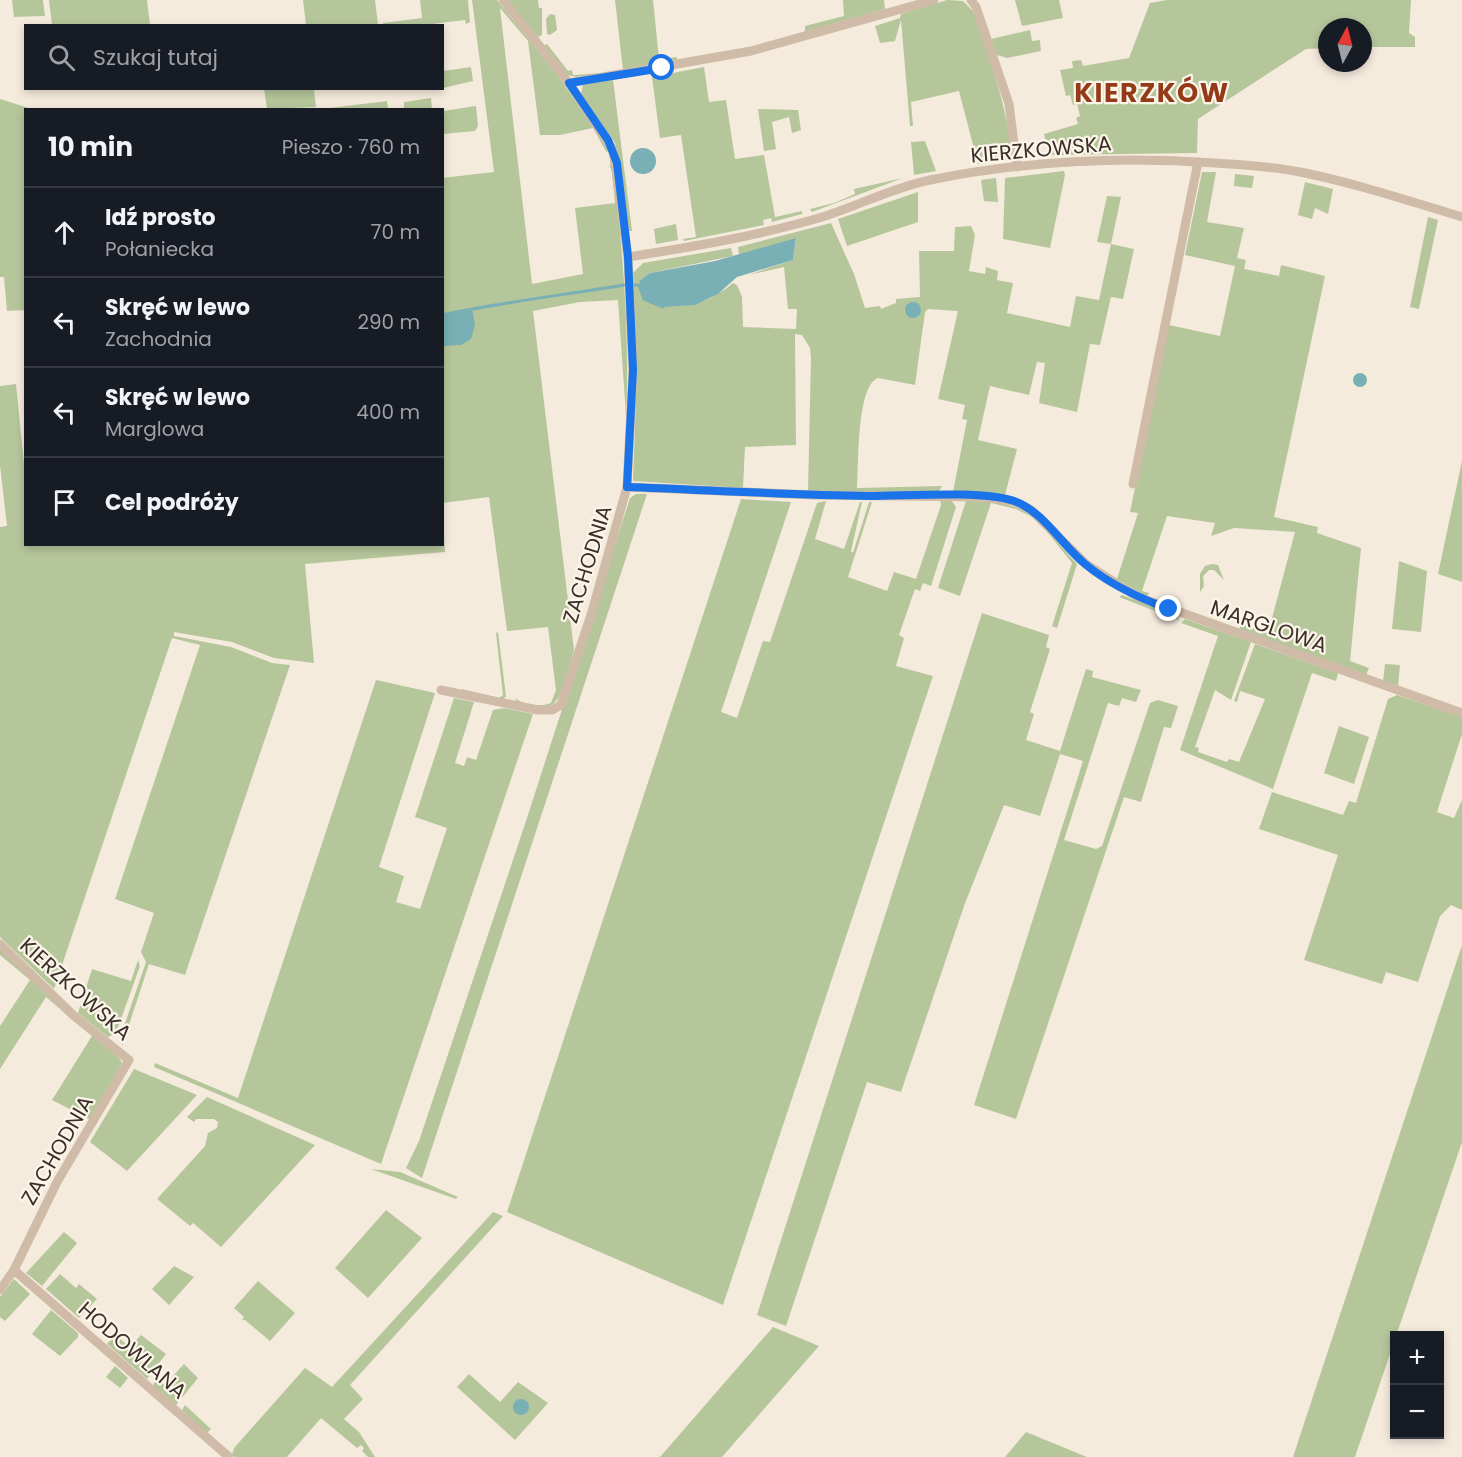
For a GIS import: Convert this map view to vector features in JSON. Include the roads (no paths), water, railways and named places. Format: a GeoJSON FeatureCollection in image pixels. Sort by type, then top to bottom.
{"type":"FeatureCollection","features":[{"type":"Feature","properties":{"kind":"street","name":"ZACHODNIA"},"geometry":{"type":"LineString","coordinates":[[441,690],[538,710],[552,710],[561,705],[627,487],[633,382],[628,257],[614,150],[569,83],[503,0]]}},
{"type":"Feature","properties":{"kind":"street"},"geometry":{"type":"LineString","coordinates":[[569,83],[751,51],[934,0]]}},
{"type":"Feature","properties":{"kind":"street"},"geometry":{"type":"LineString","coordinates":[[971,0],[976,7],[1009,104],[1017,167]]}},
{"type":"Feature","properties":{"kind":"street","name":"KIERZKOWSKA"},"geometry":{"type":"LineString","coordinates":[[628,257],[733,239],[831,214],[914,184],[1017,167],[1096,160],[1198,162],[1300,172],[1462,217]]}},
{"type":"Feature","properties":{"kind":"street"},"geometry":{"type":"LineString","coordinates":[[1132,484],[1198,162]]}},
{"type":"Feature","properties":{"kind":"street","name":"MARGLOWA"},"geometry":{"type":"LineString","coordinates":[[627,487],[814,495],[983,497],[1013,501],[1031,510],[1086,564],[1138,597],[1462,713]]}},
{"type":"Feature","properties":{"kind":"street","name":"KIERZKOWSKA"},"geometry":{"type":"LineString","coordinates":[[0,944],[74,1015],[129,1060]]}},
{"type":"Feature","properties":{"kind":"street","name":"ZACHODNIA"},"geometry":{"type":"LineString","coordinates":[[0,1290],[14,1270],[57,1182],[129,1060]]}},
{"type":"Feature","properties":{"kind":"street","name":"HODOWLANA"},"geometry":{"type":"LineString","coordinates":[[14,1270],[229,1457]]}},
{"type":"Feature","properties":{"kind":"water"},"geometry":{"type":"Polygon","coordinates":[[[643,148],[652,152],[656,161],[652,170],[643,174],[634,170],[630,161],[634,152],[643,148]]]}},
{"type":"Feature","properties":{"kind":"water"},"geometry":{"type":"Polygon","coordinates":[[[796,238],[793,260],[737,277],[718,294],[695,305],[663,307],[644,299],[639,281],[650,273],[715,261],[796,238]]]}},
{"type":"Feature","properties":{"kind":"water"},"geometry":{"type":"Polygon","coordinates":[[[913,302],[919,304],[921,310],[919,316],[913,318],[907,316],[905,310],[907,304],[913,302]]]}},
{"type":"Feature","properties":{"kind":"water"},"geometry":{"type":"Polygon","coordinates":[[[472,308],[475,325],[471,339],[461,345],[444,346],[444,315],[472,308]]]}},
{"type":"Feature","properties":{"kind":"water"},"geometry":{"type":"Polygon","coordinates":[[[1357,373],[1363,373],[1367,380],[1363,387],[1357,387],[1353,383],[1353,377],[1357,373]]]}},
{"type":"Feature","properties":{"kind":"water"},"geometry":{"type":"Polygon","coordinates":[[[518,1399],[524,1399],[529,1407],[527,1413],[518,1415],[513,1410],[513,1404],[518,1399]]]}},
{"type":"Feature","properties":{"kind":"waterway"},"geometry":{"type":"LineString","coordinates":[[444,315],[624,285]]}},
{"type":"Feature","properties":{"kind":"waterway"},"geometry":{"type":"LineString","coordinates":[[635,285],[639,285],[644,299],[663,307]]}},
{"type":"Feature","properties":{"kind":"district","name":"KIERZKÓW"},"geometry":{"type":"Point","coordinates":[1152,92]}}]}
